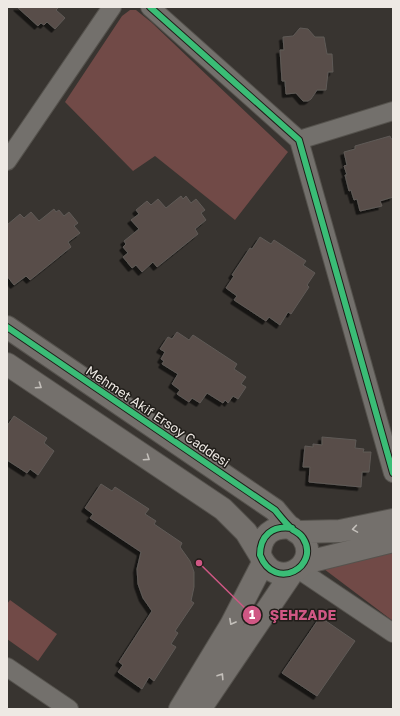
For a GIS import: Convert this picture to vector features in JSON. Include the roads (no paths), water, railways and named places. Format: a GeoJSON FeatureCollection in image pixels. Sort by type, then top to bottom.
{"type":"FeatureCollection","features":[{"type":"Feature","properties":{"kind":"street"},"geometry":{"type":"LineString","coordinates":[[7,161],[112,7]]}},
{"type":"Feature","properties":{"kind":"street"},"geometry":{"type":"LineString","coordinates":[[150,7],[299,140],[393,472]]}},
{"type":"Feature","properties":{"kind":"street"},"geometry":{"type":"LineString","coordinates":[[299,140],[393,110]]}},
{"type":"Feature","properties":{"kind":"street","name":"Mehmet Akif Ersoy Caddesi"},"geometry":{"type":"LineString","coordinates":[[7,327],[275,510],[295,530]]}},
{"type":"Feature","properties":{"kind":"street"},"geometry":{"type":"LineString","coordinates":[[7,364],[223,509],[246,532],[268,569],[275,573],[393,541]]}},
{"type":"Feature","properties":{"kind":"street"},"geometry":{"type":"LineString","coordinates":[[180,709],[231,625],[261,559],[263,539],[268,533],[275,529],[340,531],[393,520]]}},
{"type":"Feature","properties":{"kind":"street"},"geometry":{"type":"LineString","coordinates":[[200,709],[307,555],[307,546],[295,530]]}},
{"type":"Feature","properties":{"kind":"street"},"geometry":{"type":"LineString","coordinates":[[298,568],[393,633]]}},
{"type":"Feature","properties":{"kind":"street"},"geometry":{"type":"LineString","coordinates":[[7,667],[69,709]]}},
{"type":"Feature","properties":{"kind":"place","name":"ŞEHZADE"},"geometry":{"type":"Point","coordinates":[199,563]}}]}
